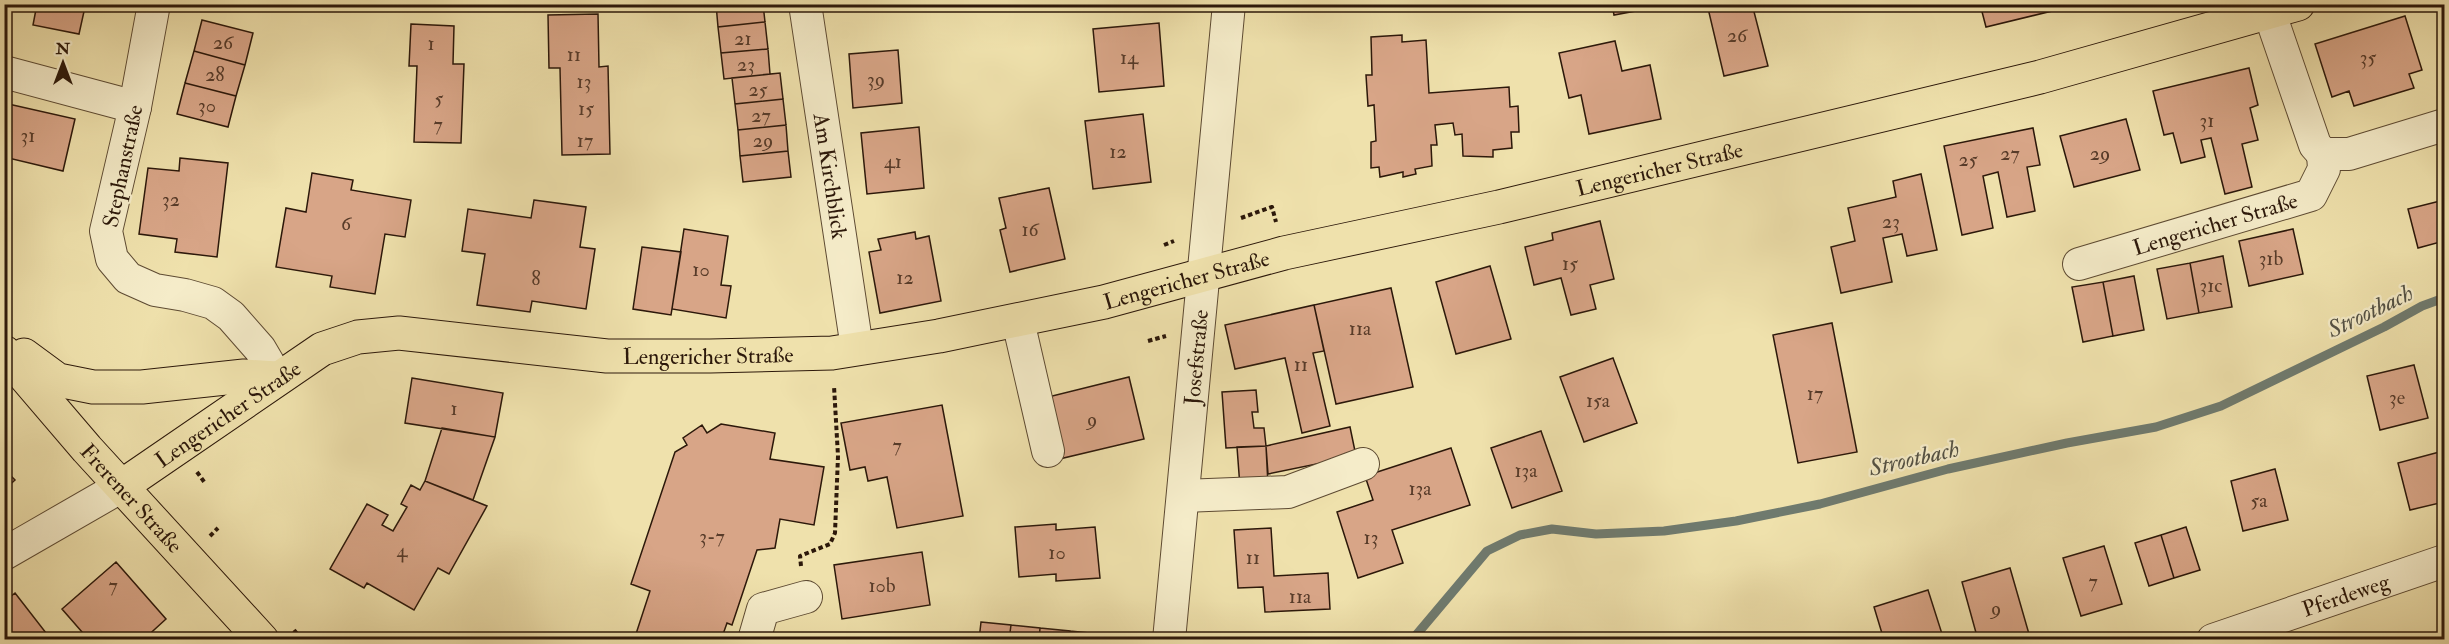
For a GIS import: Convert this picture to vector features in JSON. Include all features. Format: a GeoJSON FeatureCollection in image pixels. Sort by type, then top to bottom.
{"type":"FeatureCollection","features":[{"type":"Feature","properties":{"kind":"main road","name":"Lengericher Straße"},"geometry":{"type":"LineString","coordinates":[[122,486],[322,349],[358,338],[399,333],[607,356],[844,350],[1018,321],[1284,253],[1499,207],[2040,77],[2284,9]]}},
{"type":"Feature","properties":{"kind":"main road"},"geometry":{"type":"LineString","coordinates":[[4,343],[58,380],[93,387],[142,387],[244,376],[277,378]]}},
{"type":"Feature","properties":{"kind":"main road","name":"Frerener Straße"},"geometry":{"type":"LineString","coordinates":[[4,352],[122,486],[262,639]]}},
{"type":"Feature","properties":{"kind":"street","name":"Stephanstraße"},"geometry":{"type":"LineString","coordinates":[[154,4],[135,106],[106,231],[112,259],[128,278],[155,290],[213,303],[231,315],[260,349],[277,378]]}},
{"type":"Feature","properties":{"kind":"street","name":"Am Kirchblick"},"geometry":{"type":"LineString","coordinates":[[805,4],[844,350]]}},
{"type":"Feature","properties":{"kind":"street","name":"Josefstraße"},"geometry":{"type":"LineString","coordinates":[[1169,639],[1229,4]]}},
{"type":"Feature","properties":{"kind":"street","name":"Lengericher Straße"},"geometry":{"type":"LineString","coordinates":[[2079,264],[2311,195],[2324,169],[2323,154],[2315,145],[2284,9]]}},
{"type":"Feature","properties":{"kind":"street"},"geometry":{"type":"LineString","coordinates":[[4,72],[135,106]]}},
{"type":"Feature","properties":{"kind":"street"},"geometry":{"type":"LineString","coordinates":[[2323,154],[2349,154],[2445,124]]}},
{"type":"Feature","properties":{"kind":"street"},"geometry":{"type":"LineString","coordinates":[[1018,321],[1048,451]]}},
{"type":"Feature","properties":{"kind":"street"},"geometry":{"type":"LineString","coordinates":[[1184,496],[1288,492],[1363,464]]}},
{"type":"Feature","properties":{"kind":"street"},"geometry":{"type":"LineString","coordinates":[[4,554],[122,486]]}},
{"type":"Feature","properties":{"kind":"street","name":"Pferdeweg"},"geometry":{"type":"LineString","coordinates":[[2213,639],[2445,561]]}},
{"type":"Feature","properties":{"kind":"street"},"geometry":{"type":"LineString","coordinates":[[754,639],[763,609],[806,597]]}},
{"type":"Feature","properties":{"kind":"path"},"geometry":{"type":"LineString","coordinates":[[806,597],[800,556],[830,544],[835,533],[844,350]]}},
{"type":"Feature","properties":{"kind":"building"},"geometry":{"type":"Polygon","coordinates":[[[37,4],[85,7],[79,34],[33,25],[37,4]]]}},
{"type":"Feature","properties":{"kind":"building"},"geometry":{"type":"Polygon","coordinates":[[[716,4],[763,4],[765,22],[718,27],[716,4]]]}},
{"type":"Feature","properties":{"kind":"building"},"geometry":{"type":"Polygon","coordinates":[[[1612,4],[1673,4],[1614,15],[1612,4]]]}},
{"type":"Feature","properties":{"kind":"building"},"geometry":{"type":"Polygon","coordinates":[[[1707,4],[1752,4],[1768,66],[1724,76],[1707,4]]]}},
{"type":"Feature","properties":{"kind":"building"},"geometry":{"type":"Polygon","coordinates":[[[1980,4],[2081,4],[1986,27],[1980,4]]]}},
{"type":"Feature","properties":{"kind":"building"},"geometry":{"type":"Polygon","coordinates":[[[598,14],[599,67],[608,66],[610,154],[562,155],[560,68],[549,68],[548,15],[598,14]]]}},
{"type":"Feature","properties":{"kind":"building"},"geometry":{"type":"Polygon","coordinates":[[[2405,16],[2422,70],[2409,74],[2414,88],[2354,106],[2349,91],[2332,97],[2315,44],[2405,16]]]}},
{"type":"Feature","properties":{"kind":"building"},"geometry":{"type":"Polygon","coordinates":[[[202,20],[253,33],[245,65],[194,51],[202,20]]]}},
{"type":"Feature","properties":{"kind":"building"},"geometry":{"type":"Polygon","coordinates":[[[765,22],[768,49],[721,53],[718,27],[765,22]]]}},
{"type":"Feature","properties":{"kind":"building"},"geometry":{"type":"Polygon","coordinates":[[[1159,23],[1164,86],[1099,92],[1093,29],[1159,23]]]}},
{"type":"Feature","properties":{"kind":"building"},"geometry":{"type":"Polygon","coordinates":[[[411,24],[454,26],[453,64],[464,64],[461,143],[414,142],[417,66],[409,66],[411,24]]]}},
{"type":"Feature","properties":{"kind":"building"},"geometry":{"type":"Polygon","coordinates":[[[1402,35],[1402,42],[1426,40],[1429,93],[1509,87],[1510,107],[1518,106],[1519,132],[1511,132],[1512,148],[1493,150],[1493,157],[1463,156],[1462,134],[1455,135],[1453,123],[1435,125],[1437,145],[1431,145],[1432,166],[1415,169],[1416,174],[1403,177],[1403,172],[1380,177],[1379,167],[1371,168],[1371,142],[1376,141],[1374,105],[1368,106],[1366,75],[1372,75],[1371,37],[1402,35]]]}},
{"type":"Feature","properties":{"kind":"building"},"geometry":{"type":"Polygon","coordinates":[[[1615,41],[1622,71],[1650,65],[1661,119],[1589,134],[1581,95],[1569,98],[1559,53],[1615,41]]]}},
{"type":"Feature","properties":{"kind":"building"},"geometry":{"type":"Polygon","coordinates":[[[768,49],[770,74],[724,79],[721,53],[768,49]]]}},
{"type":"Feature","properties":{"kind":"building"},"geometry":{"type":"Polygon","coordinates":[[[898,50],[902,103],[853,108],[849,54],[898,50]]]}},
{"type":"Feature","properties":{"kind":"building"},"geometry":{"type":"Polygon","coordinates":[[[194,51],[245,65],[236,96],[185,83],[194,51]]]}},
{"type":"Feature","properties":{"kind":"building"},"geometry":{"type":"Polygon","coordinates":[[[2249,68],[2258,105],[2250,108],[2258,140],[2242,144],[2252,187],[2225,194],[2211,138],[2201,140],[2205,157],[2181,163],[2173,133],[2164,135],[2153,91],[2249,68]]]}},
{"type":"Feature","properties":{"kind":"building"},"geometry":{"type":"Polygon","coordinates":[[[780,73],[783,99],[735,104],[732,78],[780,73]]]}},
{"type":"Feature","properties":{"kind":"building"},"geometry":{"type":"Polygon","coordinates":[[[185,83],[236,96],[228,127],[177,114],[185,83]]]}},
{"type":"Feature","properties":{"kind":"building"},"geometry":{"type":"Polygon","coordinates":[[[783,99],[786,125],[738,130],[735,104],[783,99]]]}},
{"type":"Feature","properties":{"kind":"building"},"geometry":{"type":"Polygon","coordinates":[[[4,103],[75,119],[63,171],[4,157],[4,103]]]}},
{"type":"Feature","properties":{"kind":"building"},"geometry":{"type":"Polygon","coordinates":[[[1143,114],[1151,182],[1093,189],[1085,121],[1143,114]]]}},
{"type":"Feature","properties":{"kind":"building"},"geometry":{"type":"Polygon","coordinates":[[[2126,119],[2140,170],[2074,187],[2060,136],[2126,119]]]}},
{"type":"Feature","properties":{"kind":"building"},"geometry":{"type":"Polygon","coordinates":[[[786,125],[788,151],[740,156],[738,130],[786,125]]]}},
{"type":"Feature","properties":{"kind":"building"},"geometry":{"type":"Polygon","coordinates":[[[919,127],[924,188],[867,194],[861,133],[919,127]]]}},
{"type":"Feature","properties":{"kind":"building"},"geometry":{"type":"Polygon","coordinates":[[[2033,128],[2040,165],[2027,167],[2035,211],[2007,217],[1998,172],[1983,176],[1993,228],[1962,235],[1944,146],[2033,128]]]}},
{"type":"Feature","properties":{"kind":"building"},"geometry":{"type":"Polygon","coordinates":[[[788,151],[791,177],[743,182],[740,156],[788,151]]]}},
{"type":"Feature","properties":{"kind":"building"},"geometry":{"type":"Polygon","coordinates":[[[180,158],[228,163],[217,257],[175,252],[177,239],[139,234],[148,168],[179,171],[180,158]]]}},
{"type":"Feature","properties":{"kind":"building"},"geometry":{"type":"Polygon","coordinates":[[[312,173],[353,180],[351,190],[411,200],[405,237],[385,234],[375,294],[330,287],[332,276],[276,267],[286,208],[306,212],[312,173]]]}},
{"type":"Feature","properties":{"kind":"building"},"geometry":{"type":"Polygon","coordinates":[[[1921,174],[1937,250],[1907,256],[1902,234],[1883,238],[1892,282],[1841,293],[1831,247],[1855,241],[1848,208],[1896,197],[1893,181],[1921,174]]]}},
{"type":"Feature","properties":{"kind":"building"},"geometry":{"type":"Polygon","coordinates":[[[1049,188],[1065,259],[1010,272],[1000,230],[1006,228],[999,198],[1049,188]]]}},
{"type":"Feature","properties":{"kind":"building"},"geometry":{"type":"Polygon","coordinates":[[[534,200],[586,207],[580,247],[595,249],[586,309],[532,301],[530,312],[477,305],[485,254],[462,251],[468,209],[531,218],[534,200]]]}},
{"type":"Feature","properties":{"kind":"building"},"geometry":{"type":"Polygon","coordinates":[[[2444,200],[2444,241],[2418,248],[2408,209],[2444,200]]]}},
{"type":"Feature","properties":{"kind":"building"},"geometry":{"type":"Polygon","coordinates":[[[1600,221],[1614,279],[1590,285],[1596,309],[1571,315],[1561,278],[1534,285],[1525,247],[1553,240],[1552,233],[1600,221]]]}},
{"type":"Feature","properties":{"kind":"building"},"geometry":{"type":"Polygon","coordinates":[[[684,229],[728,236],[721,285],[731,286],[726,318],[672,309],[684,229]]]}},
{"type":"Feature","properties":{"kind":"building"},"geometry":{"type":"Polygon","coordinates":[[[2293,229],[2303,274],[2249,286],[2239,241],[2293,229]]]}},
{"type":"Feature","properties":{"kind":"building"},"geometry":{"type":"Polygon","coordinates":[[[915,232],[916,239],[929,236],[941,301],[880,313],[869,252],[881,250],[878,239],[915,232]]]}},
{"type":"Feature","properties":{"kind":"building"},"geometry":{"type":"Polygon","coordinates":[[[642,247],[681,252],[671,315],[633,309],[642,247]]]}},
{"type":"Feature","properties":{"kind":"building"},"geometry":{"type":"Polygon","coordinates":[[[2223,256],[2232,307],[2199,313],[2190,263],[2223,256]]]}},
{"type":"Feature","properties":{"kind":"building"},"geometry":{"type":"Polygon","coordinates":[[[2190,263],[2199,313],[2167,319],[2157,269],[2190,263]]]}},
{"type":"Feature","properties":{"kind":"building"},"geometry":{"type":"Polygon","coordinates":[[[1490,266],[1511,339],[1456,354],[1436,282],[1490,266]]]}},
{"type":"Feature","properties":{"kind":"building"},"geometry":{"type":"Polygon","coordinates":[[[2134,276],[2144,330],[2113,336],[2103,282],[2134,276]]]}},
{"type":"Feature","properties":{"kind":"building"},"geometry":{"type":"Polygon","coordinates":[[[2103,282],[2113,336],[2083,342],[2072,287],[2103,282]]]}},
{"type":"Feature","properties":{"kind":"building"},"geometry":{"type":"Polygon","coordinates":[[[1391,288],[1413,387],[1336,404],[1314,305],[1391,288]]]}},
{"type":"Feature","properties":{"kind":"building"},"geometry":{"type":"Polygon","coordinates":[[[1314,305],[1324,351],[1313,353],[1330,426],[1302,433],[1285,358],[1235,369],[1225,325],[1314,305]]]}},
{"type":"Feature","properties":{"kind":"building"},"geometry":{"type":"Polygon","coordinates":[[[1832,323],[1857,452],[1798,463],[1773,335],[1832,323]]]}},
{"type":"Feature","properties":{"kind":"building"},"geometry":{"type":"Polygon","coordinates":[[[1613,358],[1637,423],[1584,442],[1560,377],[1613,358]]]}},
{"type":"Feature","properties":{"kind":"building"},"geometry":{"type":"Polygon","coordinates":[[[2414,365],[2428,418],[2380,430],[2367,376],[2414,365]]]}},
{"type":"Feature","properties":{"kind":"building"},"geometry":{"type":"Polygon","coordinates":[[[1129,377],[1144,439],[1055,460],[1040,399],[1129,377]]]}},
{"type":"Feature","properties":{"kind":"building"},"geometry":{"type":"Polygon","coordinates":[[[412,378],[503,393],[495,437],[405,423],[412,378]]]}},
{"type":"Feature","properties":{"kind":"building"},"geometry":{"type":"Polygon","coordinates":[[[1256,390],[1258,412],[1252,412],[1254,428],[1264,428],[1266,446],[1226,448],[1222,392],[1256,390]]]}},
{"type":"Feature","properties":{"kind":"building"},"geometry":{"type":"Polygon","coordinates":[[[942,405],[963,516],[897,528],[887,477],[868,481],[865,467],[850,470],[841,423],[942,405]]]}},
{"type":"Feature","properties":{"kind":"building"},"geometry":{"type":"Polygon","coordinates":[[[721,424],[775,433],[770,459],[824,467],[814,525],[780,519],[775,548],[757,550],[732,625],[727,623],[721,640],[634,640],[650,591],[631,584],[675,452],[687,445],[683,438],[702,425],[707,433],[721,424]]]}},
{"type":"Feature","properties":{"kind":"building"},"geometry":{"type":"Polygon","coordinates":[[[1350,427],[1356,456],[1268,474],[1266,446],[1350,427]]]}},
{"type":"Feature","properties":{"kind":"building"},"geometry":{"type":"Polygon","coordinates":[[[442,428],[495,437],[473,500],[425,481],[442,428]]]}},
{"type":"Feature","properties":{"kind":"building"},"geometry":{"type":"Polygon","coordinates":[[[1541,431],[1562,491],[1512,508],[1491,448],[1541,431]]]}},
{"type":"Feature","properties":{"kind":"building"},"geometry":{"type":"Polygon","coordinates":[[[1266,446],[1268,485],[1240,487],[1237,447],[1266,446]]]}},
{"type":"Feature","properties":{"kind":"building"},"geometry":{"type":"Polygon","coordinates":[[[1451,448],[1470,505],[1392,530],[1403,563],[1358,578],[1337,512],[1373,500],[1365,476],[1451,448]]]}},
{"type":"Feature","properties":{"kind":"building"},"geometry":{"type":"Polygon","coordinates":[[[2443,451],[2444,502],[2410,510],[2398,463],[2443,451]]]}},
{"type":"Feature","properties":{"kind":"building"},"geometry":{"type":"Polygon","coordinates":[[[4,469],[15,480],[4,490],[4,469]]]}},
{"type":"Feature","properties":{"kind":"building"},"geometry":{"type":"Polygon","coordinates":[[[2275,469],[2288,520],[2243,531],[2231,481],[2275,469]]]}},
{"type":"Feature","properties":{"kind":"building"},"geometry":{"type":"Polygon","coordinates":[[[425,481],[487,506],[449,574],[438,568],[414,610],[367,583],[364,588],[330,569],[367,504],[388,515],[382,525],[393,531],[407,507],[401,504],[411,485],[420,490],[425,481]]]}},
{"type":"Feature","properties":{"kind":"building"},"geometry":{"type":"Polygon","coordinates":[[[1056,524],[1056,530],[1095,527],[1100,578],[1056,581],[1056,574],[1019,577],[1015,527],[1056,524]]]}},
{"type":"Feature","properties":{"kind":"building"},"geometry":{"type":"Polygon","coordinates":[[[2186,527],[2200,570],[2174,578],[2161,535],[2186,527]]]}},
{"type":"Feature","properties":{"kind":"building"},"geometry":{"type":"Polygon","coordinates":[[[1271,528],[1274,576],[1328,573],[1330,609],[1265,612],[1263,587],[1238,588],[1234,530],[1271,528]]]}},
{"type":"Feature","properties":{"kind":"building"},"geometry":{"type":"Polygon","coordinates":[[[2161,535],[2174,578],[2149,586],[2135,543],[2161,535]]]}},
{"type":"Feature","properties":{"kind":"building"},"geometry":{"type":"Polygon","coordinates":[[[2104,546],[2122,604],[2081,616],[2063,558],[2104,546]]]}},
{"type":"Feature","properties":{"kind":"building"},"geometry":{"type":"Polygon","coordinates":[[[922,552],[930,605],[842,619],[834,565],[922,552]]]}},
{"type":"Feature","properties":{"kind":"building"},"geometry":{"type":"Polygon","coordinates":[[[116,562],[166,619],[143,640],[89,640],[62,609],[116,562]]]}},
{"type":"Feature","properties":{"kind":"building"},"geometry":{"type":"Polygon","coordinates":[[[2010,568],[2029,634],[2010,640],[1978,640],[1962,582],[2010,568]]]}},
{"type":"Feature","properties":{"kind":"building"},"geometry":{"type":"Polygon","coordinates":[[[1928,590],[1943,637],[1935,640],[1884,640],[1874,607],[1928,590]]]}},
{"type":"Feature","properties":{"kind":"building"},"geometry":{"type":"Polygon","coordinates":[[[15,593],[50,638],[49,640],[4,640],[4,602],[15,593]]]}},
{"type":"Feature","properties":{"kind":"building"},"geometry":{"type":"Polygon","coordinates":[[[981,622],[1011,625],[1009,640],[979,640],[981,622]]]}},
{"type":"Feature","properties":{"kind":"building"},"geometry":{"type":"Polygon","coordinates":[[[1011,625],[1040,628],[1039,640],[1009,640],[1011,625]]]}},
{"type":"Feature","properties":{"kind":"building"},"geometry":{"type":"Polygon","coordinates":[[[1040,628],[1070,631],[1069,640],[1039,640],[1040,628]]]}},
{"type":"Feature","properties":{"kind":"building"},"geometry":{"type":"Polygon","coordinates":[[[1070,631],[1099,634],[1099,640],[1069,640],[1070,631]]]}},
{"type":"Feature","properties":{"kind":"waterway","name":"Strootbach"},"geometry":{"type":"LineString","coordinates":[[1412,640],[1487,551],[1520,535],[1552,529],[1596,534],[1664,531],[1736,521],[1820,504],[1948,469],[2067,443],[2156,427],[2221,406],[2384,327],[2422,306],[2444,298]]}}]}
